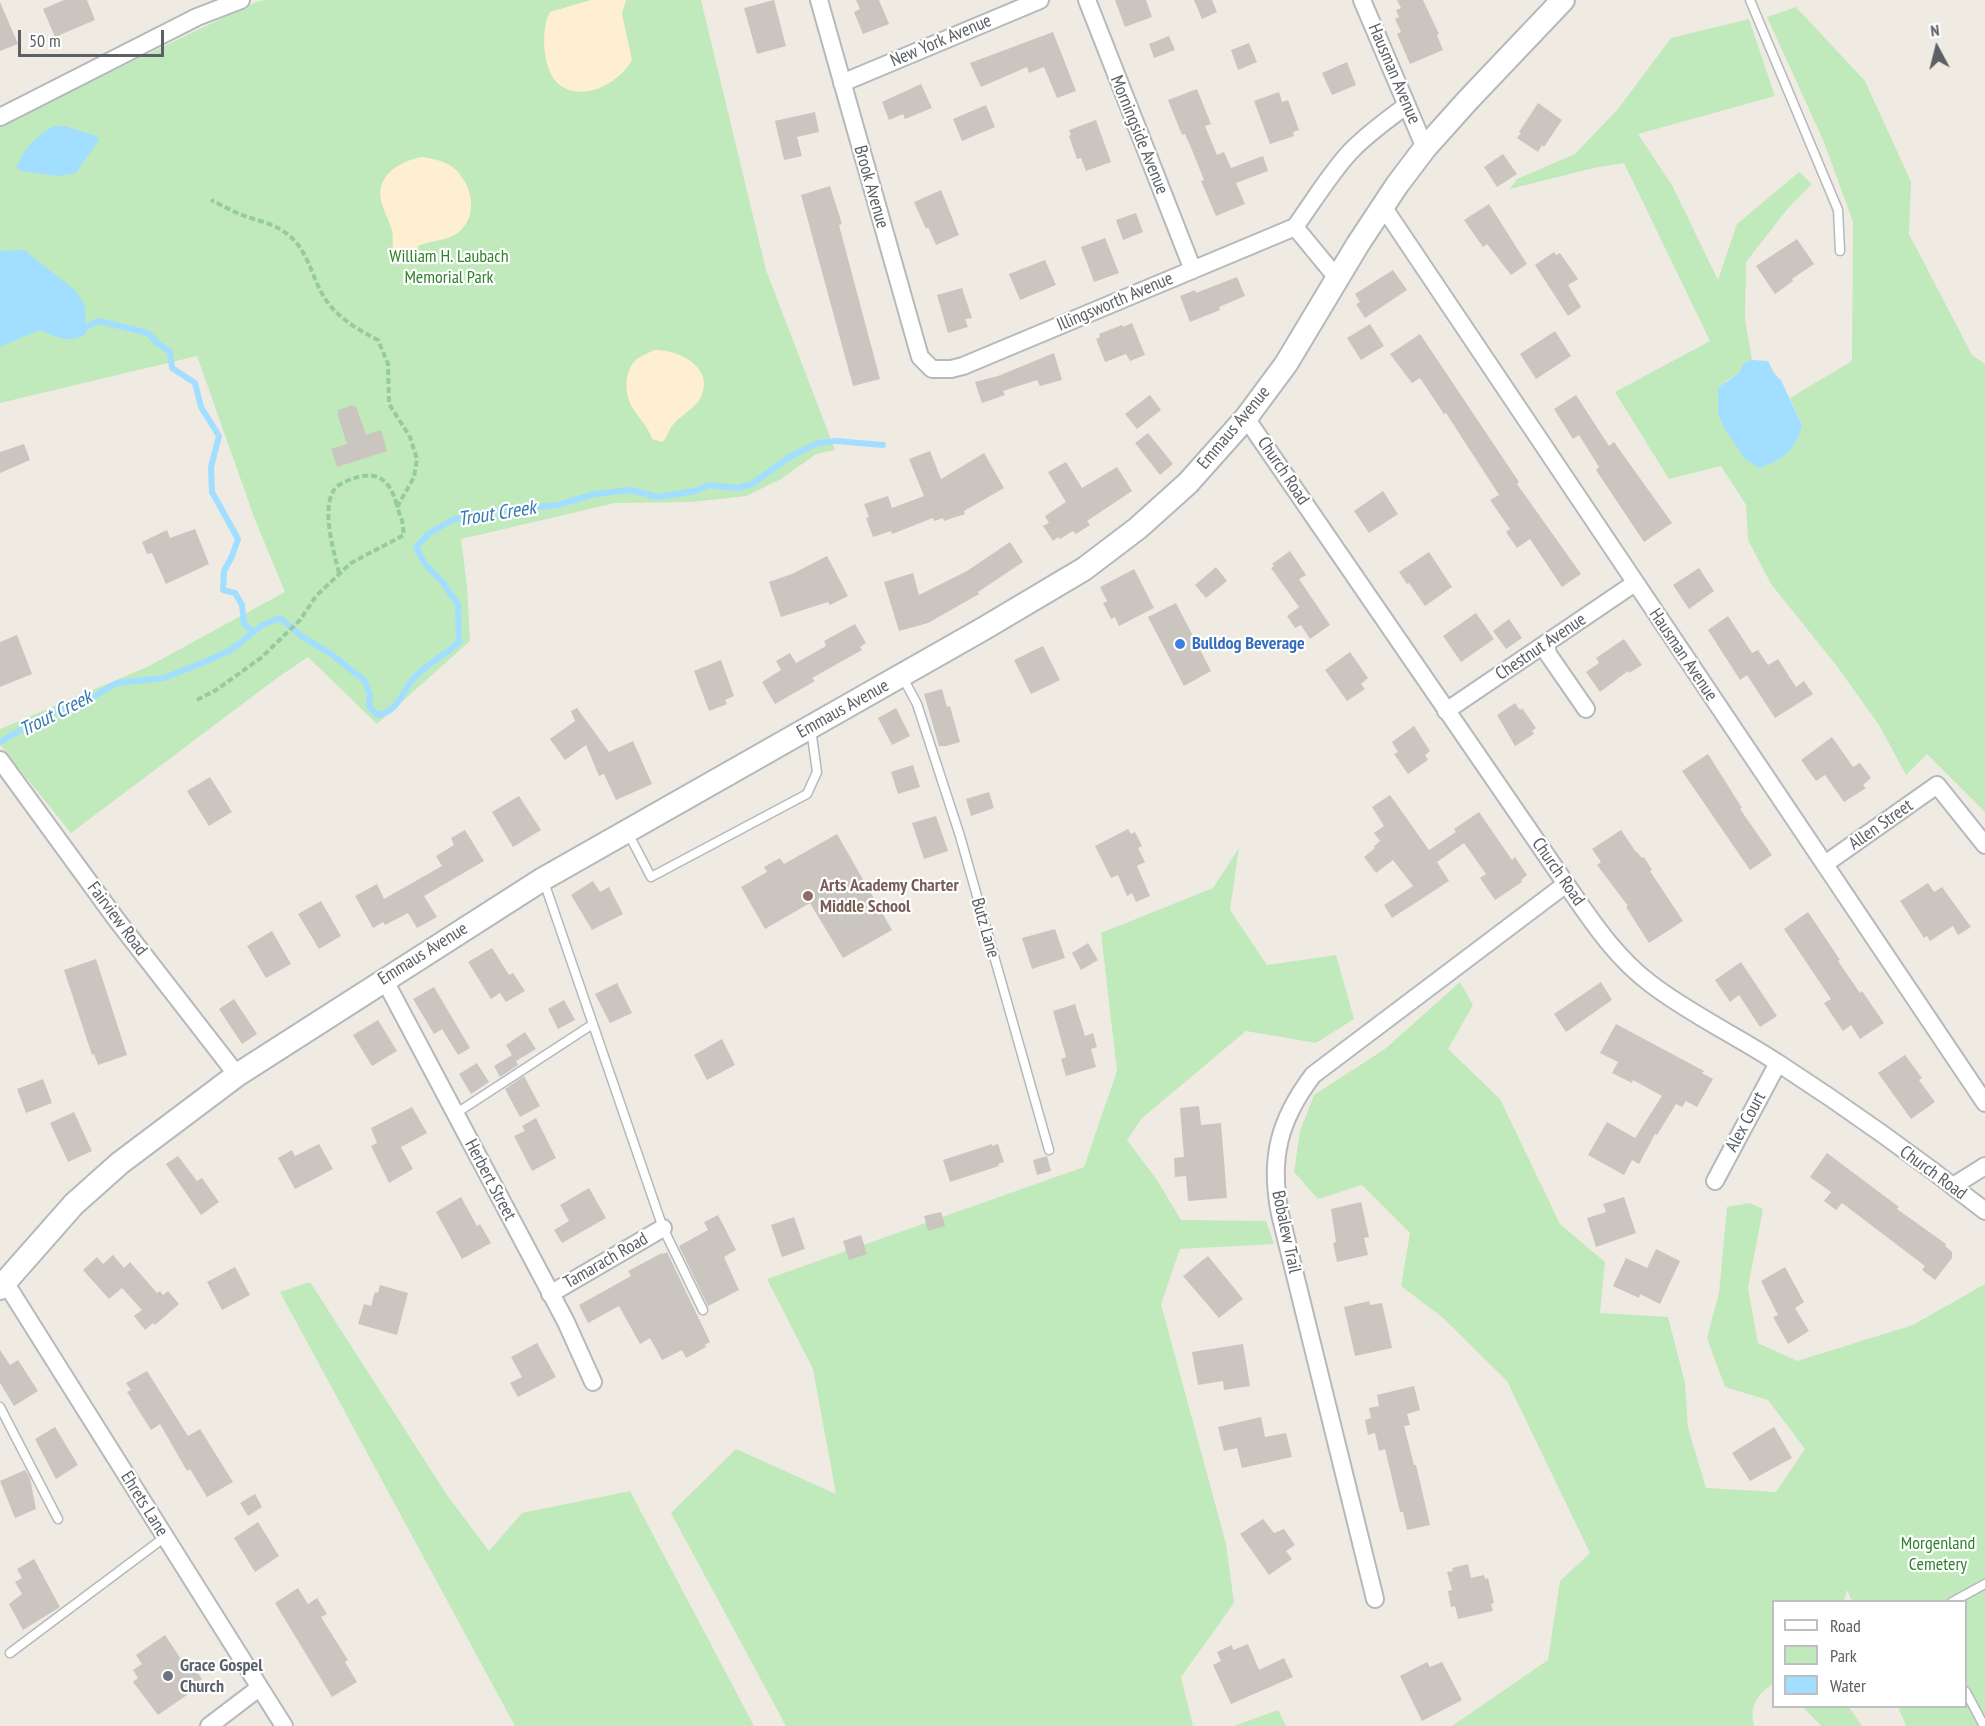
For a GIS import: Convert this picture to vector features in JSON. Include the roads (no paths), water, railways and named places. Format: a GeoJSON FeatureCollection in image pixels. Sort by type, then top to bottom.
{"type":"FeatureCollection","features":[{"type":"Feature","properties":{"kind":"main road","name":"Emmaus Avenue"},"geometry":{"type":"LineString","coordinates":[[2,1285],[74,1204],[120,1163],[237,1075],[543,879],[1084,569],[1138,528],[1188,483],[1246,418],[1286,364],[1382,205],[1425,148],[1563,0]]}},
{"type":"Feature","properties":{"kind":"street"},"geometry":{"type":"LineString","coordinates":[[0,117],[197,17],[241,0]]}},
{"type":"Feature","properties":{"kind":"street","name":"Brook Avenue"},"geometry":{"type":"LineString","coordinates":[[819,0],[920,357],[932,369]]}},
{"type":"Feature","properties":{"kind":"street","name":"New York Avenue"},"geometry":{"type":"LineString","coordinates":[[842,83],[1040,0]]}},
{"type":"Feature","properties":{"kind":"street","name":"Morningside Avenue"},"geometry":{"type":"LineString","coordinates":[[1087,0],[1193,270]]}},
{"type":"Feature","properties":{"kind":"street","name":"Hausman Avenue"},"geometry":{"type":"LineString","coordinates":[[1362,0],[1425,148]]}},
{"type":"Feature","properties":{"kind":"street"},"geometry":{"type":"LineString","coordinates":[[1337,278],[1295,227],[1331,175],[1351,151],[1378,126],[1407,105]]}},
{"type":"Feature","properties":{"kind":"street","name":"Hausman Avenue"},"geometry":{"type":"LineString","coordinates":[[1382,205],[1985,1103]]}},
{"type":"Feature","properties":{"kind":"street","name":"Illingsworth Avenue"},"geometry":{"type":"LineString","coordinates":[[932,369],[951,369],[963,366],[1295,227]]}},
{"type":"Feature","properties":{"kind":"street","name":"Church Road"},"geometry":{"type":"LineString","coordinates":[[1246,418],[1605,939],[1650,984],[1778,1063],[1985,1211]]}},
{"type":"Feature","properties":{"kind":"street","name":"Chestnut Avenue"},"geometry":{"type":"LineString","coordinates":[[1446,711],[1635,584]]}},
{"type":"Feature","properties":{"kind":"street"},"geometry":{"type":"LineString","coordinates":[[1546,643],[1548,654],[1586,710]]}},
{"type":"Feature","properties":{"kind":"street","name":"Fairview Road"},"geometry":{"type":"LineString","coordinates":[[0,760],[116,919],[237,1075]]}},
{"type":"Feature","properties":{"kind":"street","name":"Allen Street"},"geometry":{"type":"LineString","coordinates":[[1825,864],[1937,785],[1985,845]]}},
{"type":"Feature","properties":{"kind":"street","name":"Bobalew Trail"},"geometry":{"type":"LineString","coordinates":[[1375,1599],[1280,1214],[1274,1168],[1278,1143],[1285,1118],[1313,1075],[1566,884]]}},
{"type":"Feature","properties":{"kind":"street","name":"Herbert Street"},"geometry":{"type":"LineString","coordinates":[[384,979],[566,1322],[593,1382]]}},
{"type":"Feature","properties":{"kind":"street","name":"Alex Court"},"geometry":{"type":"LineString","coordinates":[[1715,1181],[1778,1063]]}},
{"type":"Feature","properties":{"kind":"street"},"geometry":{"type":"LineString","coordinates":[[1953,1186],[1985,1166]]}},
{"type":"Feature","properties":{"kind":"street","name":"Tamarach Road"},"geometry":{"type":"LineString","coordinates":[[550,1294],[663,1228]]}},
{"type":"Feature","properties":{"kind":"street","name":"Ehrets Lane"},"geometry":{"type":"LineString","coordinates":[[2,1285],[284,1726]]}},
{"type":"Feature","properties":{"kind":"street"},"geometry":{"type":"LineString","coordinates":[[209,1726],[260,1688]]}},
{"type":"Feature","properties":{"kind":"lane"},"geometry":{"type":"LineString","coordinates":[[1750,0],[1838,210],[1840,251]]}},
{"type":"Feature","properties":{"kind":"lane","name":"Butz Lane"},"geometry":{"type":"LineString","coordinates":[[902,675],[917,704],[960,836],[1049,1150]]}},
{"type":"Feature","properties":{"kind":"lane"},"geometry":{"type":"LineString","coordinates":[[626,831],[651,877],[807,794],[817,772],[811,726]]}},
{"type":"Feature","properties":{"kind":"lane"},"geometry":{"type":"LineString","coordinates":[[543,879],[663,1228],[703,1310]]}},
{"type":"Feature","properties":{"kind":"lane"},"geometry":{"type":"LineString","coordinates":[[455,1114],[592,1024]]}},
{"type":"Feature","properties":{"kind":"lane"},"geometry":{"type":"LineString","coordinates":[[0,1407],[58,1519]]}},
{"type":"Feature","properties":{"kind":"lane"},"geometry":{"type":"LineString","coordinates":[[10,1653],[165,1537]]}},
{"type":"Feature","properties":{"kind":"lane"},"geometry":{"type":"LineString","coordinates":[[1956,1600],[1985,1584]]}},
{"type":"Feature","properties":{"kind":"lane"},"geometry":{"type":"LineString","coordinates":[[1967,1696],[1984,1726]]}},
{"type":"Feature","properties":{"kind":"water"},"geometry":{"type":"Polygon","coordinates":[[[55,126],[65,126],[99,137],[99,140],[76,173],[59,176],[20,171],[17,167],[27,148],[55,126]]]}},
{"type":"Feature","properties":{"kind":"water"},"geometry":{"type":"Polygon","coordinates":[[[24,250],[76,291],[85,306],[86,334],[68,339],[39,330],[0,347],[0,251],[24,250]]]}},
{"type":"Feature","properties":{"kind":"water"},"geometry":{"type":"Polygon","coordinates":[[[1752,360],[1768,361],[1774,373],[1781,380],[1802,425],[1796,441],[1788,452],[1776,461],[1760,468],[1745,459],[1724,428],[1718,414],[1718,388],[1739,373],[1744,363],[1752,360]]]}},
{"type":"Feature","properties":{"kind":"waterway"},"geometry":{"type":"LineString","coordinates":[[86,327],[99,321],[148,333],[170,352],[172,368],[195,383],[201,407],[219,436],[211,467],[212,492],[238,539],[224,571],[223,590],[235,593],[242,605],[244,624],[254,632]]}},
{"type":"Feature","properties":{"kind":"waterway","name":"Trout Creek"},"geometry":{"type":"LineString","coordinates":[[0,742],[47,715],[87,700],[117,683],[164,678],[207,661],[231,650],[262,625],[280,618],[365,681],[370,695],[369,706],[377,715],[383,714],[397,704],[420,672],[459,642],[458,605],[444,584],[425,564],[416,548],[428,534],[452,520],[479,513],[558,505],[595,494],[631,490],[657,497],[695,491],[709,485],[738,488],[752,484],[791,456],[818,443],[836,441],[883,445]]}},
{"type":"Feature","properties":{"kind":"place","name":"Bulldog Beverage"},"geometry":{"type":"Point","coordinates":[1180,644]}},
{"type":"Feature","properties":{"kind":"place","name":"Arts Academy Charter Middle School"},"geometry":{"type":"Point","coordinates":[808,896]}},
{"type":"Feature","properties":{"kind":"place","name":"Grace Gospel Church"},"geometry":{"type":"Point","coordinates":[168,1676]}},
{"type":"Feature","properties":{"kind":"park label","name":"William H. Laubach Memorial Park"},"geometry":{"type":"Point","coordinates":[449,267]}},
{"type":"Feature","properties":{"kind":"park label","name":"Morgenland Cemetery"},"geometry":{"type":"Point","coordinates":[1938,1554]}}]}
